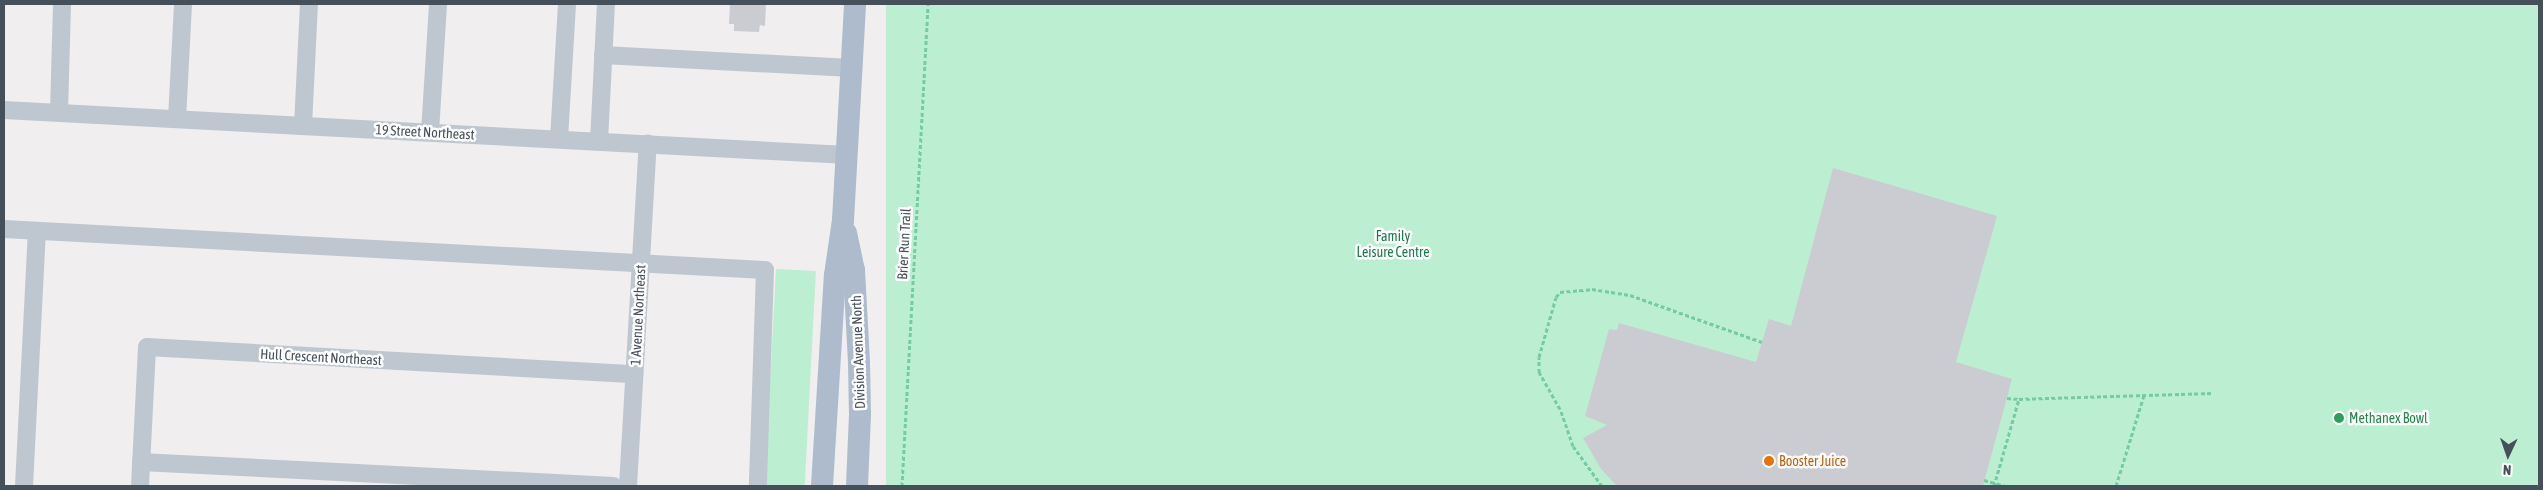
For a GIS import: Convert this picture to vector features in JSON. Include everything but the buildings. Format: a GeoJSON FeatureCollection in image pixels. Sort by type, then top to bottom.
{"type":"FeatureCollection","features":[{"type":"Feature","properties":{"kind":"main road","name":"Division Avenue North"},"geometry":{"type":"LineString","coordinates":[[822,486],[835,275],[843,220],[855,4]]}},
{"type":"Feature","properties":{"kind":"main road","name":"Division Avenue North"},"geometry":{"type":"LineString","coordinates":[[843,220],[854,270],[859,363],[860,414],[857,486]]}},
{"type":"Feature","properties":{"kind":"street"},"geometry":{"type":"LineString","coordinates":[[59,112],[62,4]]}},
{"type":"Feature","properties":{"kind":"street"},"geometry":{"type":"LineString","coordinates":[[177,119],[184,4]]}},
{"type":"Feature","properties":{"kind":"street"},"geometry":{"type":"LineString","coordinates":[[303,126],[310,4]]}},
{"type":"Feature","properties":{"kind":"street"},"geometry":{"type":"LineString","coordinates":[[430,132],[438,4]]}},
{"type":"Feature","properties":{"kind":"street"},"geometry":{"type":"LineString","coordinates":[[559,139],[567,4]]}},
{"type":"Feature","properties":{"kind":"street"},"geometry":{"type":"LineString","coordinates":[[599,141],[606,4]]}},
{"type":"Feature","properties":{"kind":"street"},"geometry":{"type":"LineString","coordinates":[[604,55],[852,68]]}},
{"type":"Feature","properties":{"kind":"street","name":"19 Street Northeast"},"geometry":{"type":"LineString","coordinates":[[4,110],[847,155]]}},
{"type":"Feature","properties":{"kind":"street","name":"1 Avenue Northeast"},"geometry":{"type":"LineString","coordinates":[[628,486],[648,144]]}},
{"type":"Feature","properties":{"kind":"street"},"geometry":{"type":"LineString","coordinates":[[4,229],[765,270],[758,486]]}},
{"type":"Feature","properties":{"kind":"street"},"geometry":{"type":"LineString","coordinates":[[24,486],[36,231]]}},
{"type":"Feature","properties":{"kind":"street","name":"Hull Crescent Northeast"},"geometry":{"type":"LineString","coordinates":[[140,486],[147,347],[634,374]]}},
{"type":"Feature","properties":{"kind":"street"},"geometry":{"type":"LineString","coordinates":[[141,462],[613,486]]}},
{"type":"Feature","properties":{"kind":"path","name":"Brier Run Trail"},"geometry":{"type":"LineString","coordinates":[[902,486],[928,4]]}},
{"type":"Feature","properties":{"kind":"path"},"geometry":{"type":"LineString","coordinates":[[1602,486],[1573,446],[1560,409],[1539,372],[1539,357],[1556,297],[1560,292],[1592,288],[1630,295],[1762,342]]}},
{"type":"Feature","properties":{"kind":"path"},"geometry":{"type":"LineString","coordinates":[[2007,398],[2019,400],[2213,393]]}},
{"type":"Feature","properties":{"kind":"path"},"geometry":{"type":"LineString","coordinates":[[2116,486],[2144,395]]}},
{"type":"Feature","properties":{"kind":"path"},"geometry":{"type":"LineString","coordinates":[[1994,485],[2019,400]]}},
{"type":"Feature","properties":{"kind":"path"},"geometry":{"type":"LineString","coordinates":[[1984,480],[1994,485],[2005,486]]}},
{"type":"Feature","properties":{"kind":"green space","name":"Family Leisure Centre"},"geometry":{"type":"Polygon","coordinates":[[[886,4],[2539,4],[2539,486],[886,486],[886,4]]]}},
{"type":"Feature","properties":{"kind":"green space"},"geometry":{"type":"Polygon","coordinates":[[[776,269],[816,271],[805,486],[765,486],[776,269]]]}},
{"type":"Feature","properties":{"kind":"place","name":"Methanex Bowl"},"geometry":{"type":"Point","coordinates":[2339,418]}},
{"type":"Feature","properties":{"kind":"place","name":"Booster Juice"},"geometry":{"type":"Point","coordinates":[1769,461]}}]}
